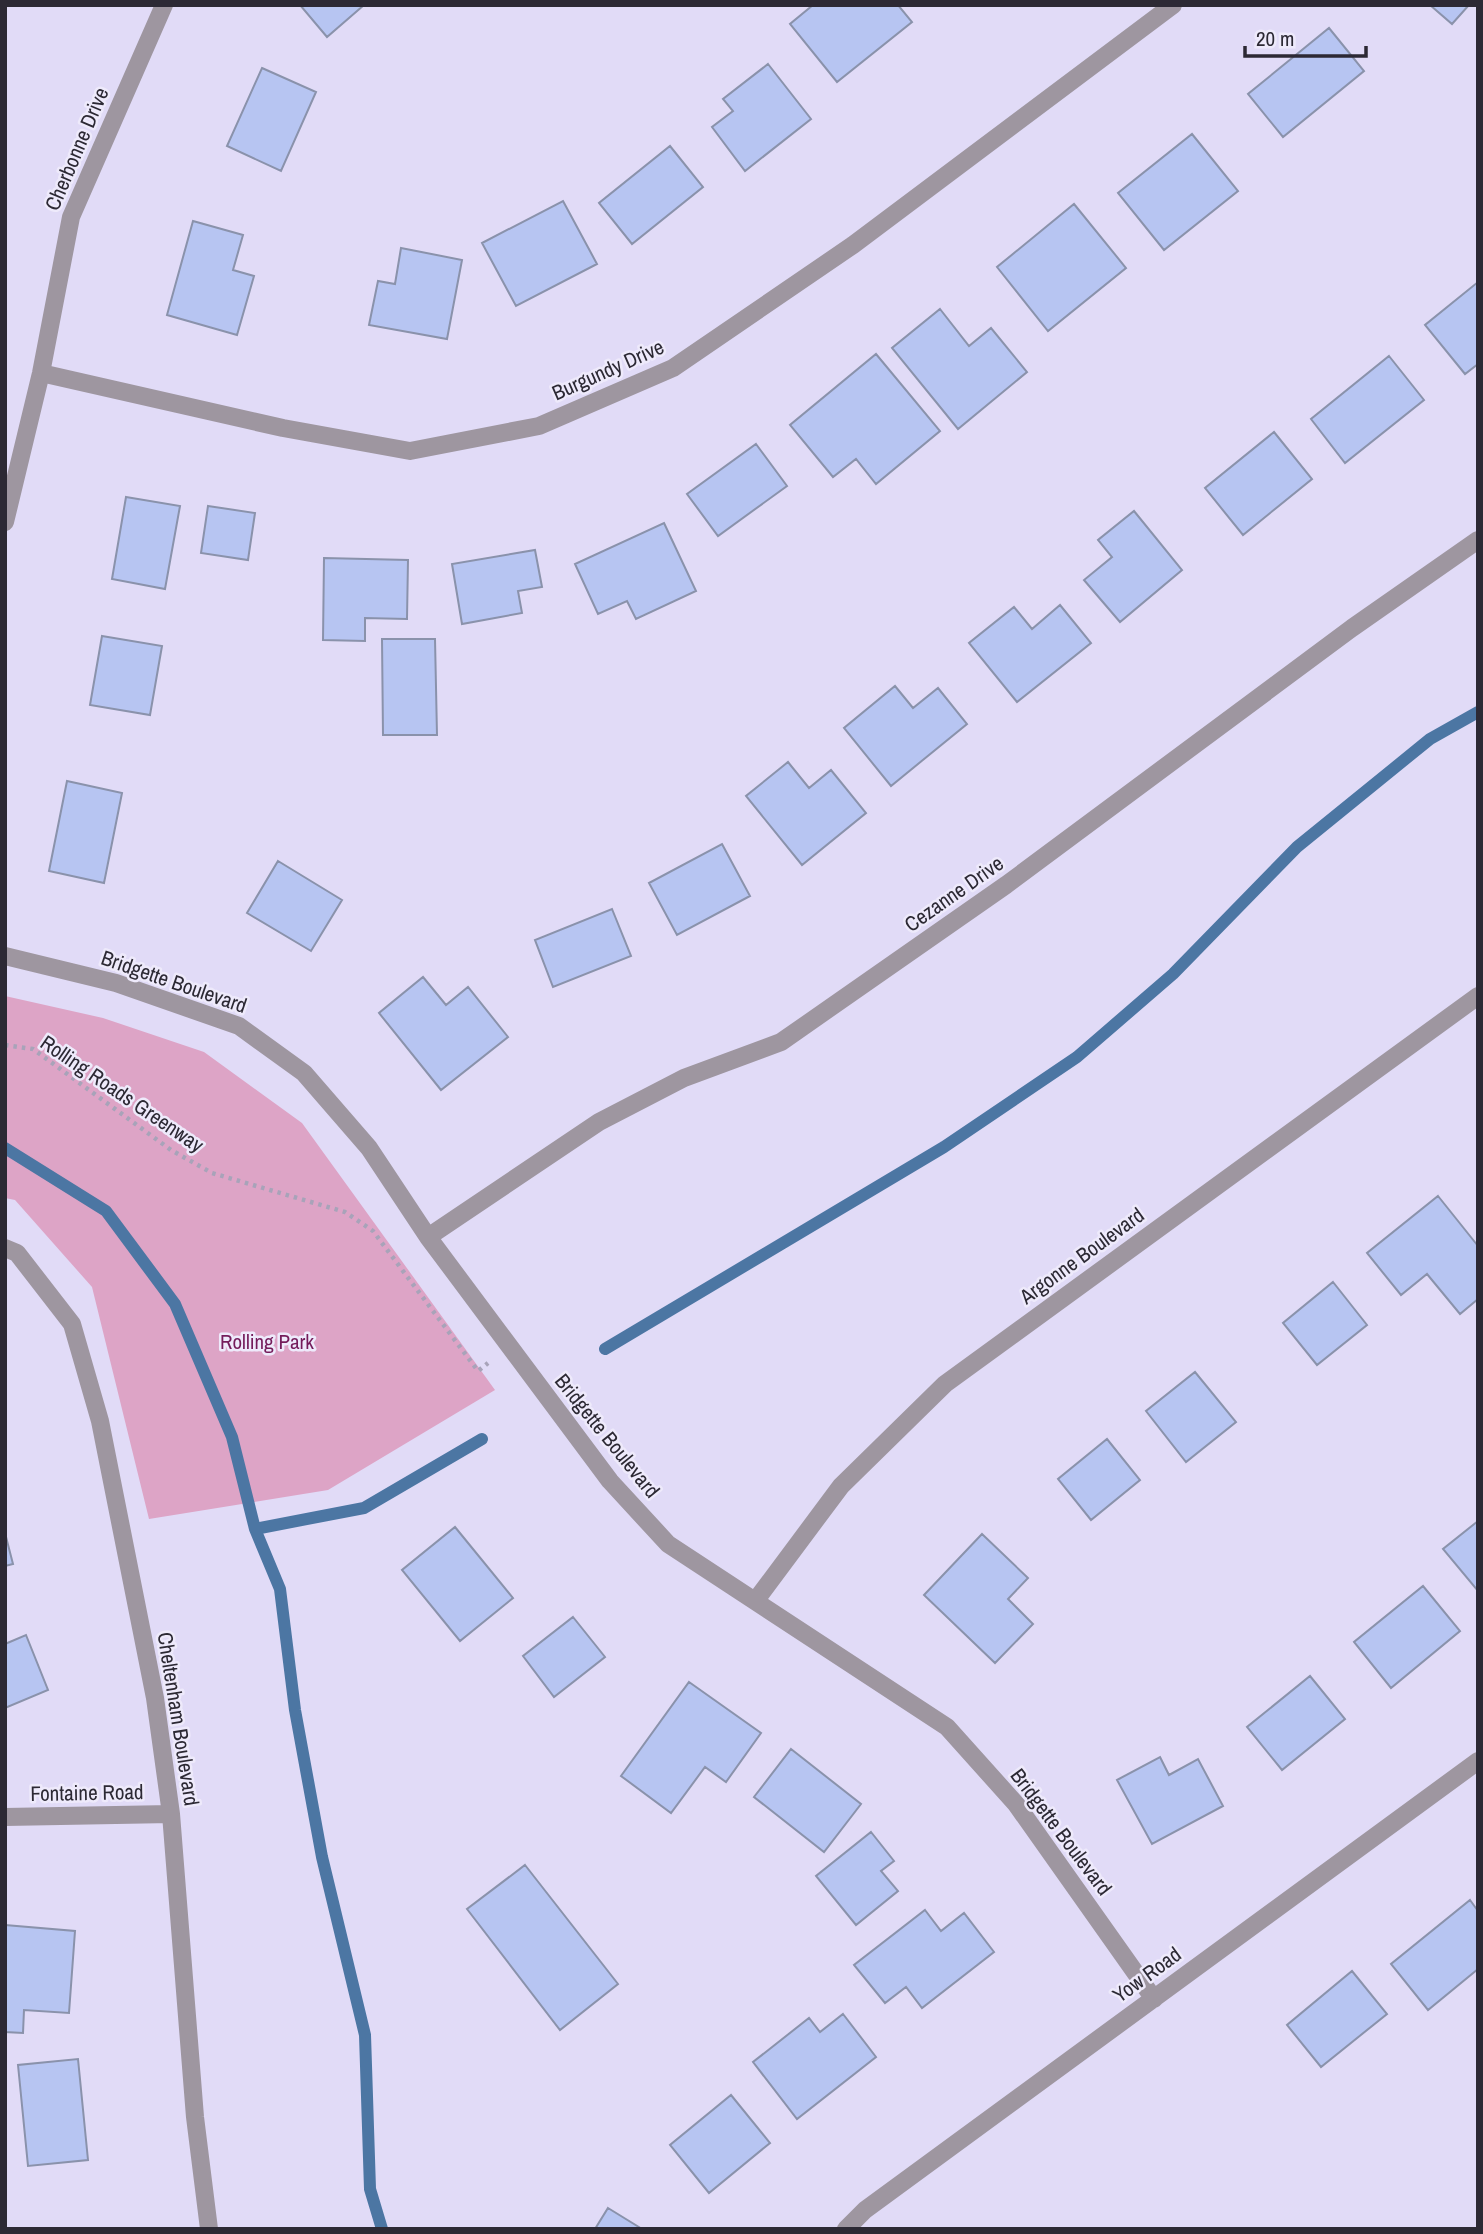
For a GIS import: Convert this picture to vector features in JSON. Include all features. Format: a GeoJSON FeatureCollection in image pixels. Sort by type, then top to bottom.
{"type":"FeatureCollection","features":[{"type":"Feature","properties":{"kind":"street","name":"Cherbonne Drive"},"geometry":{"type":"LineString","coordinates":[[5,522],[41,373],[71,216],[164,5]]}},
{"type":"Feature","properties":{"kind":"street","name":"Burgundy Drive"},"geometry":{"type":"LineString","coordinates":[[41,373],[283,428],[410,451],[539,426],[673,368],[853,245],[1173,5]]}},
{"type":"Feature","properties":{"kind":"street","name":"Cezanne Drive"},"geometry":{"type":"LineString","coordinates":[[428,1237],[599,1122],[684,1078],[781,1042],[1006,885],[1352,628],[1478,540]]}},
{"type":"Feature","properties":{"kind":"street","name":"Bridgette Boulevard"},"geometry":{"type":"LineString","coordinates":[[5,956],[116,982],[239,1026],[304,1073],[369,1148],[428,1237],[610,1481],[668,1544],[947,1727],[1016,1804],[1154,1999]]}},
{"type":"Feature","properties":{"kind":"street","name":"Argonne Boulevard"},"geometry":{"type":"LineString","coordinates":[[756,1600],[841,1486],[945,1384],[1478,996]]}},
{"type":"Feature","properties":{"kind":"street","name":"Cheltenham Boulevard"},"geometry":{"type":"LineString","coordinates":[[5,1248],[17,1253],[72,1324],[100,1421],[155,1698],[171,1814],[195,2116],[209,2229]]}},
{"type":"Feature","properties":{"kind":"street","name":"Yow Road"},"geometry":{"type":"LineString","coordinates":[[846,2229],[865,2210],[1478,1761]]}},
{"type":"Feature","properties":{"kind":"street","name":"Fontaine Road"},"geometry":{"type":"LineString","coordinates":[[5,1817],[171,1814]]}},
{"type":"Feature","properties":{"kind":"path","name":"Rolling Roads Greenway"},"geometry":{"type":"LineString","coordinates":[[5,1045],[33,1049],[171,1150],[212,1173],[345,1212],[373,1231],[478,1371],[509,1348]]}},
{"type":"Feature","properties":{"kind":"green space","name":"Rolling Park"},"geometry":{"type":"Polygon","coordinates":[[[5,996],[103,1018],[204,1052],[302,1123],[495,1390],[328,1490],[149,1519],[92,1287],[15,1200],[5,1198],[5,996]]]}},
{"type":"Feature","properties":{"kind":"building"},"geometry":{"type":"Polygon","coordinates":[[[300,5],[364,5],[327,37],[300,5]]]}},
{"type":"Feature","properties":{"kind":"building"},"geometry":{"type":"Polygon","coordinates":[[[813,5],[898,5],[912,22],[837,82],[790,24],[813,5]]]}},
{"type":"Feature","properties":{"kind":"building"},"geometry":{"type":"Polygon","coordinates":[[[1430,5],[1469,5],[1452,24],[1430,5]]]}},
{"type":"Feature","properties":{"kind":"building"},"geometry":{"type":"Polygon","coordinates":[[[1329,28],[1364,71],[1283,137],[1248,94],[1329,28]]]}},
{"type":"Feature","properties":{"kind":"building"},"geometry":{"type":"Polygon","coordinates":[[[768,64],[811,119],[745,171],[712,127],[733,111],[723,99],[768,64]]]}},
{"type":"Feature","properties":{"kind":"building"},"geometry":{"type":"Polygon","coordinates":[[[262,68],[316,92],[281,171],[227,146],[262,68]]]}},
{"type":"Feature","properties":{"kind":"building"},"geometry":{"type":"Polygon","coordinates":[[[1192,134],[1238,191],[1164,250],[1118,193],[1192,134]]]}},
{"type":"Feature","properties":{"kind":"building"},"geometry":{"type":"Polygon","coordinates":[[[670,146],[703,187],[632,244],[599,203],[670,146]]]}},
{"type":"Feature","properties":{"kind":"building"},"geometry":{"type":"Polygon","coordinates":[[[563,201],[597,264],[516,306],[482,243],[563,201]]]}},
{"type":"Feature","properties":{"kind":"building"},"geometry":{"type":"Polygon","coordinates":[[[1074,204],[1126,268],[1048,331],[997,267],[1074,204]]]}},
{"type":"Feature","properties":{"kind":"building"},"geometry":{"type":"Polygon","coordinates":[[[193,221],[243,235],[233,270],[254,276],[237,335],[167,315],[193,221]]]}},
{"type":"Feature","properties":{"kind":"building"},"geometry":{"type":"Polygon","coordinates":[[[401,248],[462,260],[447,339],[369,325],[378,281],[395,284],[401,248]]]}},
{"type":"Feature","properties":{"kind":"building"},"geometry":{"type":"Polygon","coordinates":[[[1478,282],[1478,364],[1465,374],[1425,325],[1478,282]]]}},
{"type":"Feature","properties":{"kind":"building"},"geometry":{"type":"Polygon","coordinates":[[[940,309],[969,346],[991,328],[1027,372],[958,429],[892,348],[940,309]]]}},
{"type":"Feature","properties":{"kind":"building"},"geometry":{"type":"Polygon","coordinates":[[[876,354],[940,431],[876,484],[856,459],[833,477],[790,425],[876,354]]]}},
{"type":"Feature","properties":{"kind":"building"},"geometry":{"type":"Polygon","coordinates":[[[1389,356],[1424,400],[1345,463],[1311,419],[1389,356]]]}},
{"type":"Feature","properties":{"kind":"building"},"geometry":{"type":"Polygon","coordinates":[[[1274,432],[1312,479],[1243,535],[1205,488],[1274,432]]]}},
{"type":"Feature","properties":{"kind":"building"},"geometry":{"type":"Polygon","coordinates":[[[756,444],[787,486],[718,536],[687,494],[756,444]]]}},
{"type":"Feature","properties":{"kind":"building"},"geometry":{"type":"Polygon","coordinates":[[[126,497],[180,506],[165,589],[112,579],[126,497]]]}},
{"type":"Feature","properties":{"kind":"building"},"geometry":{"type":"Polygon","coordinates":[[[208,506],[255,513],[248,560],[201,553],[208,506]]]}},
{"type":"Feature","properties":{"kind":"building"},"geometry":{"type":"Polygon","coordinates":[[[1134,511],[1182,570],[1120,622],[1084,580],[1112,557],[1098,540],[1134,511]]]}},
{"type":"Feature","properties":{"kind":"building"},"geometry":{"type":"Polygon","coordinates":[[[664,523],[696,591],[636,619],[627,601],[598,614],[575,564],[664,523]]]}},
{"type":"Feature","properties":{"kind":"building"},"geometry":{"type":"Polygon","coordinates":[[[535,550],[542,587],[518,591],[522,613],[462,624],[452,564],[535,550]]]}},
{"type":"Feature","properties":{"kind":"building"},"geometry":{"type":"Polygon","coordinates":[[[324,558],[408,560],[407,619],[365,618],[365,641],[323,640],[324,558]]]}},
{"type":"Feature","properties":{"kind":"building"},"geometry":{"type":"Polygon","coordinates":[[[1060,605],[1091,643],[1017,702],[969,643],[1014,607],[1032,629],[1060,605]]]}},
{"type":"Feature","properties":{"kind":"building"},"geometry":{"type":"Polygon","coordinates":[[[102,636],[162,646],[150,715],[90,705],[102,636]]]}},
{"type":"Feature","properties":{"kind":"building"},"geometry":{"type":"Polygon","coordinates":[[[382,639],[435,639],[437,735],[383,735],[382,639]]]}},
{"type":"Feature","properties":{"kind":"building"},"geometry":{"type":"Polygon","coordinates":[[[895,686],[913,708],[938,688],[967,724],[891,786],[844,728],[895,686]]]}},
{"type":"Feature","properties":{"kind":"building"},"geometry":{"type":"Polygon","coordinates":[[[788,762],[809,788],[831,770],[866,813],[802,865],[746,796],[788,762]]]}},
{"type":"Feature","properties":{"kind":"building"},"geometry":{"type":"Polygon","coordinates":[[[67,781],[122,793],[104,883],[49,871],[67,781]]]}},
{"type":"Feature","properties":{"kind":"building"},"geometry":{"type":"Polygon","coordinates":[[[722,844],[750,896],[677,935],[649,883],[722,844]]]}},
{"type":"Feature","properties":{"kind":"building"},"geometry":{"type":"Polygon","coordinates":[[[278,861],[342,900],[311,951],[247,913],[278,861]]]}},
{"type":"Feature","properties":{"kind":"building"},"geometry":{"type":"Polygon","coordinates":[[[612,909],[631,956],[553,987],[535,940],[612,909]]]}},
{"type":"Feature","properties":{"kind":"building"},"geometry":{"type":"Polygon","coordinates":[[[423,977],[446,1005],[468,987],[508,1037],[441,1090],[379,1013],[423,977]]]}},
{"type":"Feature","properties":{"kind":"building"},"geometry":{"type":"Polygon","coordinates":[[[1438,1196],[1478,1246],[1478,1299],[1460,1314],[1427,1274],[1401,1295],[1367,1253],[1438,1196]]]}},
{"type":"Feature","properties":{"kind":"building"},"geometry":{"type":"Polygon","coordinates":[[[1333,1282],[1367,1325],[1317,1365],[1283,1323],[1333,1282]]]}},
{"type":"Feature","properties":{"kind":"building"},"geometry":{"type":"Polygon","coordinates":[[[1195,1372],[1236,1422],[1186,1462],[1146,1411],[1195,1372]]]}},
{"type":"Feature","properties":{"kind":"building"},"geometry":{"type":"Polygon","coordinates":[[[1107,1439],[1140,1480],[1091,1520],[1058,1479],[1107,1439]]]}},
{"type":"Feature","properties":{"kind":"building"},"geometry":{"type":"Polygon","coordinates":[[[1478,1521],[1478,1591],[1443,1549],[1478,1521]]]}},
{"type":"Feature","properties":{"kind":"building"},"geometry":{"type":"Polygon","coordinates":[[[455,1527],[513,1598],[460,1641],[402,1570],[455,1527]]]}},
{"type":"Feature","properties":{"kind":"building"},"geometry":{"type":"Polygon","coordinates":[[[5,1533],[13,1564],[5,1566],[5,1533]]]}},
{"type":"Feature","properties":{"kind":"building"},"geometry":{"type":"Polygon","coordinates":[[[982,1534],[1028,1578],[1008,1599],[1033,1624],[995,1663],[924,1595],[982,1534]]]}},
{"type":"Feature","properties":{"kind":"building"},"geometry":{"type":"Polygon","coordinates":[[[1423,1586],[1460,1631],[1391,1688],[1354,1642],[1423,1586]]]}},
{"type":"Feature","properties":{"kind":"building"},"geometry":{"type":"Polygon","coordinates":[[[573,1617],[605,1657],[554,1697],[523,1656],[573,1617]]]}},
{"type":"Feature","properties":{"kind":"building"},"geometry":{"type":"Polygon","coordinates":[[[26,1635],[48,1690],[5,1708],[5,1644],[26,1635]]]}},
{"type":"Feature","properties":{"kind":"building"},"geometry":{"type":"Polygon","coordinates":[[[1310,1676],[1345,1719],[1282,1770],[1247,1727],[1310,1676]]]}},
{"type":"Feature","properties":{"kind":"building"},"geometry":{"type":"Polygon","coordinates":[[[689,1682],[761,1733],[726,1782],[705,1767],[671,1813],[621,1776],[689,1682]]]}},
{"type":"Feature","properties":{"kind":"building"},"geometry":{"type":"Polygon","coordinates":[[[791,1749],[861,1804],[824,1852],[754,1797],[791,1749]]]}},
{"type":"Feature","properties":{"kind":"building"},"geometry":{"type":"Polygon","coordinates":[[[1160,1757],[1169,1775],[1198,1759],[1223,1806],[1152,1844],[1117,1780],[1160,1757]]]}},
{"type":"Feature","properties":{"kind":"building"},"geometry":{"type":"Polygon","coordinates":[[[871,1832],[894,1861],[881,1871],[898,1891],[856,1925],[816,1876],[871,1832]]]}},
{"type":"Feature","properties":{"kind":"building"},"geometry":{"type":"Polygon","coordinates":[[[525,1865],[618,1984],[560,2030],[467,1909],[525,1865]]]}},
{"type":"Feature","properties":{"kind":"building"},"geometry":{"type":"Polygon","coordinates":[[[1470,1900],[1478,1911],[1478,1969],[1428,2010],[1391,1964],[1470,1900]]]}},
{"type":"Feature","properties":{"kind":"building"},"geometry":{"type":"Polygon","coordinates":[[[925,1910],[941,1931],[964,1913],[994,1952],[922,2008],[906,1987],[885,2003],[854,1965],[925,1910]]]}},
{"type":"Feature","properties":{"kind":"building"},"geometry":{"type":"Polygon","coordinates":[[[5,1925],[75,1931],[69,2013],[24,2010],[23,2033],[5,2032],[5,1925]]]}},
{"type":"Feature","properties":{"kind":"building"},"geometry":{"type":"Polygon","coordinates":[[[1352,1971],[1387,2014],[1321,2067],[1287,2025],[1352,1971]]]}},
{"type":"Feature","properties":{"kind":"building"},"geometry":{"type":"Polygon","coordinates":[[[843,2014],[876,2057],[797,2119],[753,2062],[809,2018],[820,2032],[843,2014]]]}},
{"type":"Feature","properties":{"kind":"building"},"geometry":{"type":"Polygon","coordinates":[[[78,2059],[88,2160],[28,2166],[18,2065],[78,2059]]]}},
{"type":"Feature","properties":{"kind":"building"},"geometry":{"type":"Polygon","coordinates":[[[731,2095],[770,2143],[709,2193],[670,2145],[731,2095]]]}},
{"type":"Feature","properties":{"kind":"building"},"geometry":{"type":"Polygon","coordinates":[[[608,2208],[642,2229],[595,2229],[608,2208]]]}},
{"type":"Feature","properties":{"kind":"waterway"},"geometry":{"type":"LineString","coordinates":[[605,1349],[944,1147],[1077,1057],[1173,974],[1297,847],[1430,739],[1478,712]]}},
{"type":"Feature","properties":{"kind":"waterway"},"geometry":{"type":"LineString","coordinates":[[5,1148],[106,1211],[175,1304],[232,1437],[255,1529],[280,1589],[295,1710],[322,1857],[365,2035],[370,2189],[382,2229]]}},
{"type":"Feature","properties":{"kind":"waterway"},"geometry":{"type":"LineString","coordinates":[[255,1529],[364,1508],[482,1439]]}}]}
